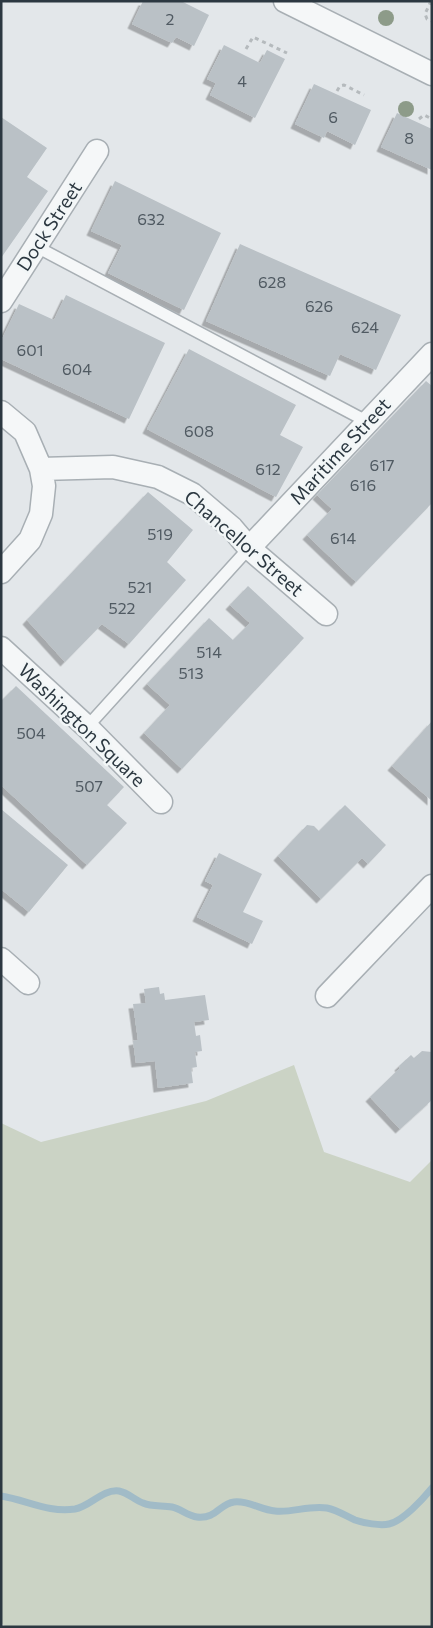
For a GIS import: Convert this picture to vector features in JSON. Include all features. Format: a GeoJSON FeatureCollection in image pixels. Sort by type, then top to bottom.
{"type":"FeatureCollection","features":[{"type":"Feature","properties":{"kind":"street"},"geometry":{"type":"LineString","coordinates":[[285,1],[432,74]]}},
{"type":"Feature","properties":{"kind":"street","name":"Dock Street"},"geometry":{"type":"LineString","coordinates":[[1,301],[97,151]]}},
{"type":"Feature","properties":{"kind":"street","name":"Maritime Street"},"geometry":{"type":"LineString","coordinates":[[249,548],[432,354]]}},
{"type":"Feature","properties":{"kind":"street"},"geometry":{"type":"LineString","coordinates":[[1,412],[25,432],[40,469],[44,486],[41,514],[30,540],[1,572]]}},
{"type":"Feature","properties":{"kind":"street","name":"Chancellor Street"},"geometry":{"type":"LineString","coordinates":[[40,469],[113,467],[158,477],[192,494],[232,528],[249,548],[326,614]]}},
{"type":"Feature","properties":{"kind":"street","name":"Washington Square"},"geometry":{"type":"LineString","coordinates":[[1,648],[87,727],[161,802]]}},
{"type":"Feature","properties":{"kind":"street"},"geometry":{"type":"LineString","coordinates":[[327,996],[432,886]]}},
{"type":"Feature","properties":{"kind":"street"},"geometry":{"type":"LineString","coordinates":[[1,959],[28,983]]}},
{"type":"Feature","properties":{"kind":"lane"},"geometry":{"type":"LineString","coordinates":[[37,247],[368,422]]}},
{"type":"Feature","properties":{"kind":"lane"},"geometry":{"type":"LineString","coordinates":[[87,727],[249,548]]}},
{"type":"Feature","properties":{"kind":"path"},"geometry":{"type":"LineString","coordinates":[[431,1],[425,14],[427,19],[432,21]]}},
{"type":"Feature","properties":{"kind":"path"},"geometry":{"type":"LineString","coordinates":[[246,49],[253,36],[288,53]]}},
{"type":"Feature","properties":{"kind":"path"},"geometry":{"type":"LineString","coordinates":[[338,91],[340,86],[344,85],[364,95]]}},
{"type":"Feature","properties":{"kind":"path"},"geometry":{"type":"LineString","coordinates":[[419,119],[424,115],[432,119]]}},
{"type":"Feature","properties":{"kind":"shaded area"},"geometry":{"type":"Polygon","coordinates":[[[294,1065],[324,1152],[410,1182],[432,1160],[432,1627],[6,1627],[1,1623],[1,1123],[41,1142],[206,1101],[294,1065]]]}},
{"type":"Feature","properties":{"kind":"building"},"geometry":{"type":"Polygon","coordinates":[[[143,1],[181,1],[209,15],[194,46],[176,37],[172,43],[132,24],[143,1]]]}},
{"type":"Feature","properties":{"kind":"building"},"geometry":{"type":"Polygon","coordinates":[[[224,45],[260,63],[267,50],[285,59],[255,118],[210,95],[216,83],[207,79],[224,45]]]}},
{"type":"Feature","properties":{"kind":"building"},"geometry":{"type":"Polygon","coordinates":[[[314,84],[371,110],[355,145],[327,131],[324,138],[295,124],[314,84]]]}},
{"type":"Feature","properties":{"kind":"building"},"geometry":{"type":"Polygon","coordinates":[[[397,113],[432,129],[432,170],[381,147],[397,113]]]}},
{"type":"Feature","properties":{"kind":"building"},"geometry":{"type":"Polygon","coordinates":[[[1,117],[47,148],[27,177],[48,191],[1,258],[1,117]]]}},
{"type":"Feature","properties":{"kind":"building"},"geometry":{"type":"Polygon","coordinates":[[[115,181],[221,233],[184,310],[108,273],[122,245],[91,231],[115,181]]]}},
{"type":"Feature","properties":{"kind":"building"},"geometry":{"type":"Polygon","coordinates":[[[240,244],[401,315],[376,370],[340,354],[330,376],[206,321],[240,244]]]}},
{"type":"Feature","properties":{"kind":"building"},"geometry":{"type":"Polygon","coordinates":[[[66,295],[165,343],[129,419],[1,359],[1,341],[19,304],[54,320],[66,295]]]}},
{"type":"Feature","properties":{"kind":"building"},"geometry":{"type":"Polygon","coordinates":[[[189,349],[296,405],[280,435],[303,447],[276,497],[147,429],[189,349]]]}},
{"type":"Feature","properties":{"kind":"building"},"geometry":{"type":"Polygon","coordinates":[[[426,381],[432,386],[432,503],[356,582],[307,535],[332,509],[317,495],[426,381]]]}},
{"type":"Feature","properties":{"kind":"building"},"geometry":{"type":"Polygon","coordinates":[[[148,492],[193,530],[167,562],[186,580],[129,644],[102,624],[65,662],[27,620],[148,492]]]}},
{"type":"Feature","properties":{"kind":"building"},"geometry":{"type":"Polygon","coordinates":[[[248,586],[304,638],[182,769],[144,733],[170,705],[147,684],[209,618],[233,640],[250,623],[230,605],[248,586]]]}},
{"type":"Feature","properties":{"kind":"building"},"geometry":{"type":"Polygon","coordinates":[[[16,686],[124,787],[107,805],[127,823],[87,865],[1,785],[1,701],[16,686]]]}},
{"type":"Feature","properties":{"kind":"building"},"geometry":{"type":"Polygon","coordinates":[[[432,721],[432,801],[392,766],[432,721]]]}},
{"type":"Feature","properties":{"kind":"building"},"geometry":{"type":"Polygon","coordinates":[[[345,805],[386,845],[368,864],[362,858],[321,899],[278,856],[307,825],[314,826],[319,831],[345,805]]]}},
{"type":"Feature","properties":{"kind":"building"},"geometry":{"type":"Polygon","coordinates":[[[1,809],[68,865],[29,912],[1,889],[1,809]]]}},
{"type":"Feature","properties":{"kind":"building"},"geometry":{"type":"Polygon","coordinates":[[[219,853],[262,874],[243,912],[263,921],[252,944],[197,917],[213,885],[205,881],[219,853]]]}},
{"type":"Feature","properties":{"kind":"building"},"geometry":{"type":"Polygon","coordinates":[[[159,987],[160,994],[164,993],[165,1000],[205,995],[209,1020],[194,1022],[196,1036],[200,1035],[202,1051],[195,1052],[197,1067],[191,1068],[193,1083],[158,1088],[155,1061],[136,1063],[133,1041],[138,1040],[133,1004],[146,1003],[144,989],[159,987]]]}},
{"type":"Feature","properties":{"kind":"building"},"geometry":{"type":"Polygon","coordinates":[[[422,1051],[432,1052],[432,1100],[400,1129],[370,1097],[411,1055],[414,1058],[422,1051]]]}},
{"type":"Feature","properties":{"kind":"waterway"},"geometry":{"type":"LineString","coordinates":[[1,1496],[47,1508],[65,1510],[81,1507],[102,1495],[119,1491],[140,1502],[172,1507],[197,1517],[209,1516],[229,1503],[239,1502],[275,1511],[314,1507],[327,1508],[355,1520],[381,1525],[400,1519],[432,1488]]}}]}
